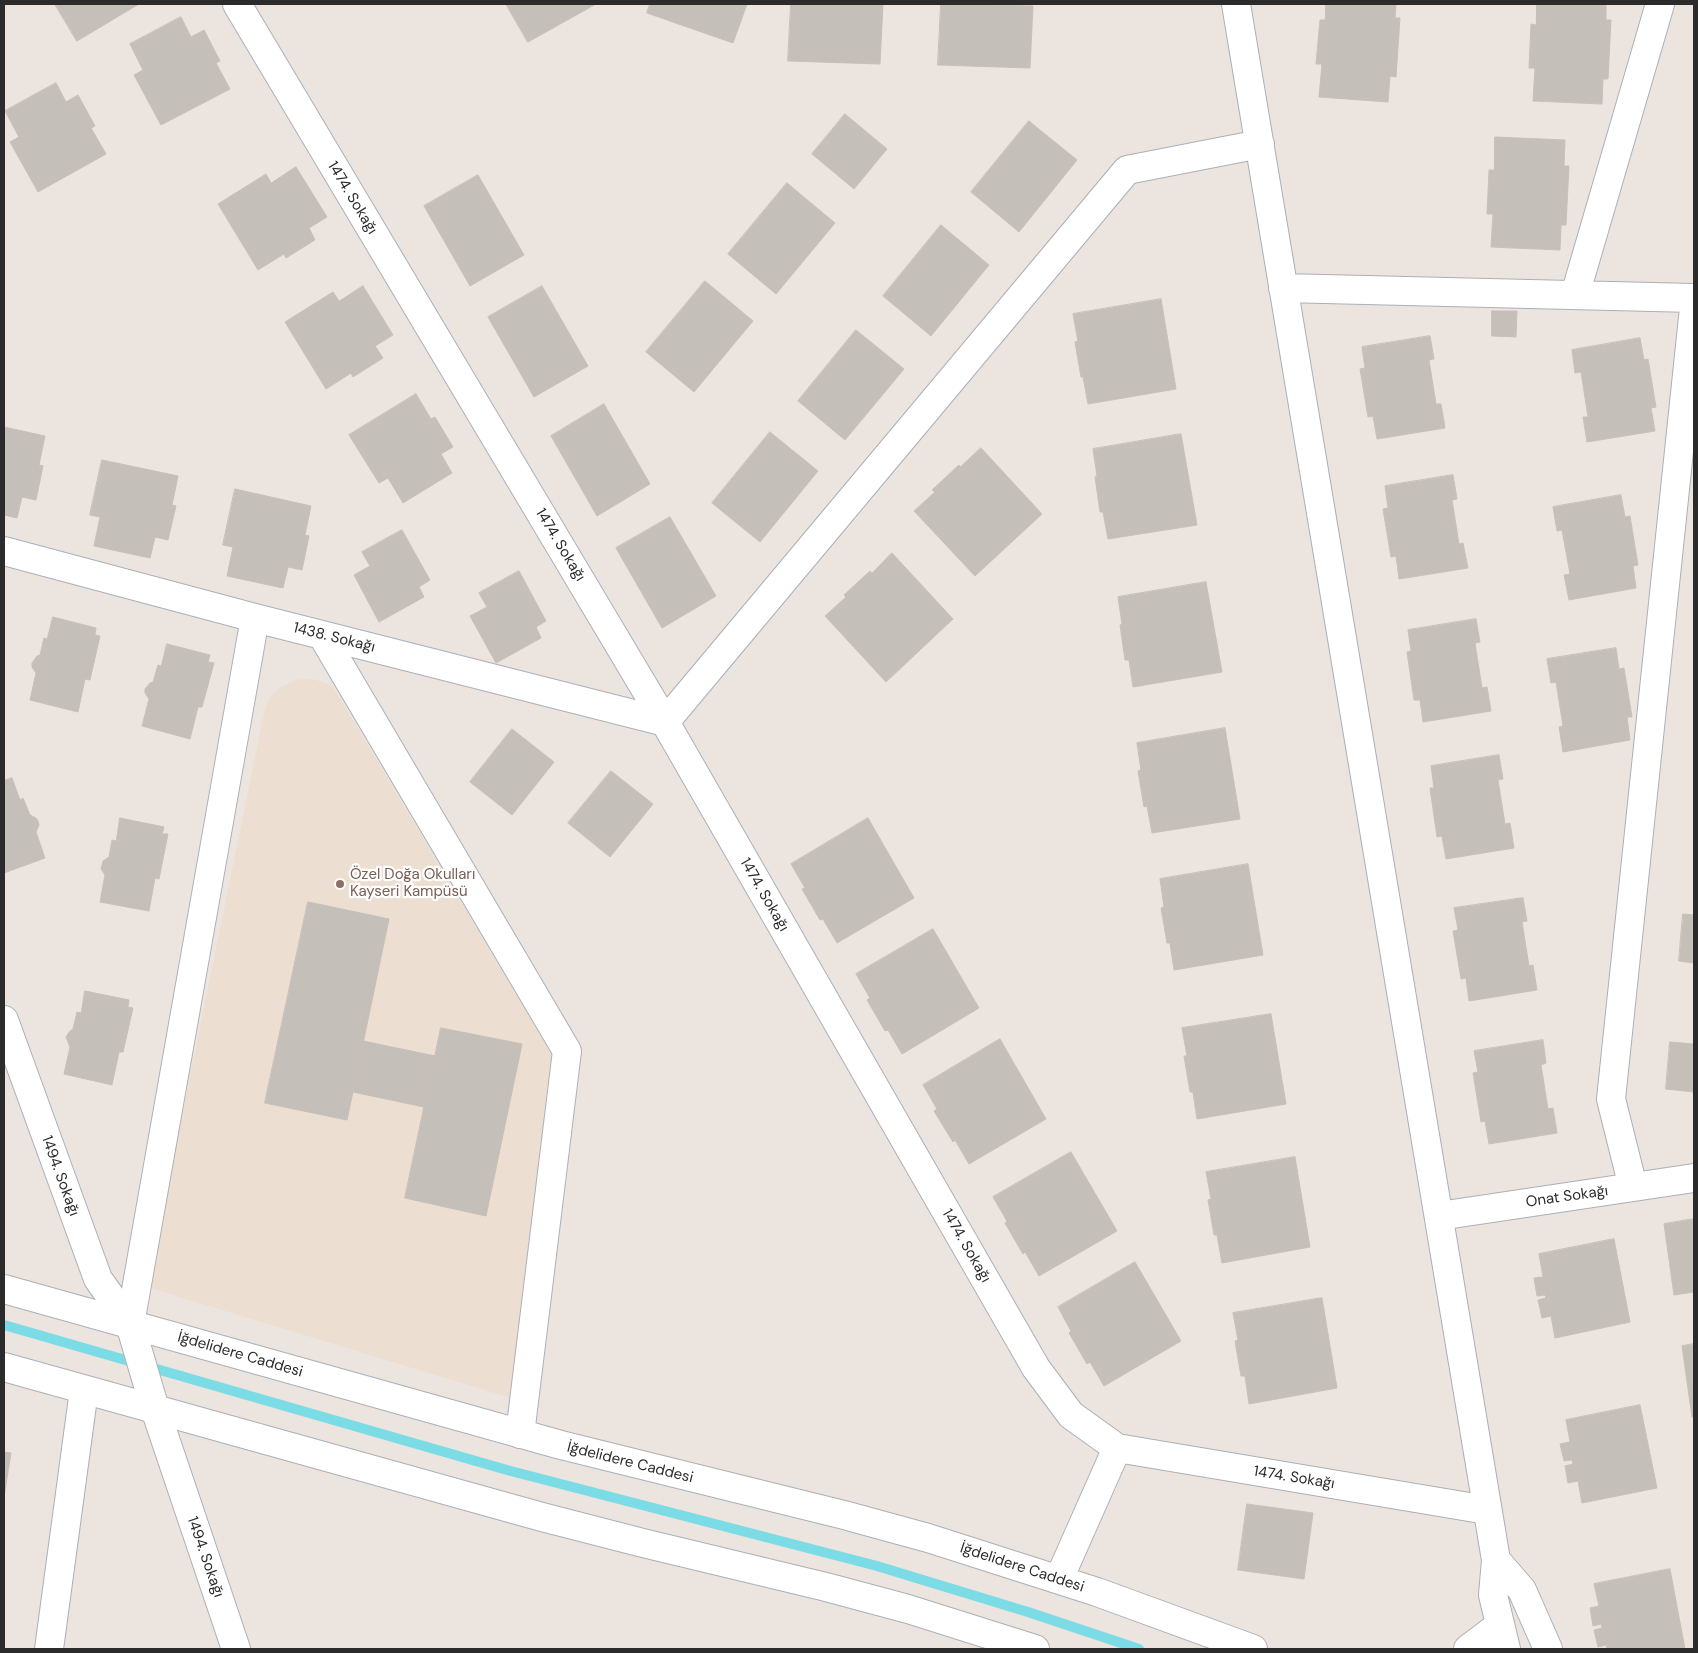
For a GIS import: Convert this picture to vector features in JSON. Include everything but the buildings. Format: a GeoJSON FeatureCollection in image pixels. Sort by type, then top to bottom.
{"type":"FeatureCollection","features":[{"type":"Feature","properties":{"kind":"street","name":"1474. Sokağı"},"geometry":{"type":"LineString","coordinates":[[237,4],[665,722],[1036,1368],[1071,1415],[1118,1448],[1487,1510]]}},
{"type":"Feature","properties":{"kind":"street"},"geometry":{"type":"LineString","coordinates":[[1236,4],[1496,1560],[1493,1595],[1503,1637],[1468,1649]]}},
{"type":"Feature","properties":{"kind":"street"},"geometry":{"type":"LineString","coordinates":[[1575,295],[1660,4]]}},
{"type":"Feature","properties":{"kind":"street"},"geometry":{"type":"LineString","coordinates":[[665,722],[1127,170],[1260,144]]}},
{"type":"Feature","properties":{"kind":"street"},"geometry":{"type":"LineString","coordinates":[[1283,288],[1694,298]]}},
{"type":"Feature","properties":{"kind":"street"},"geometry":{"type":"LineString","coordinates":[[1633,1187],[1612,1099],[1694,308]]}},
{"type":"Feature","properties":{"kind":"street","name":"1438. Sokağı"},"geometry":{"type":"LineString","coordinates":[[4,552],[254,618],[665,722]]}},
{"type":"Feature","properties":{"kind":"street"},"geometry":{"type":"LineString","coordinates":[[131,1330],[254,618]]}},
{"type":"Feature","properties":{"kind":"street"},"geometry":{"type":"LineString","coordinates":[[322,635],[567,1051],[520,1434]]}},
{"type":"Feature","properties":{"kind":"street","name":"1494. Sokağı"},"geometry":{"type":"LineString","coordinates":[[4,1020],[98,1279],[131,1330],[155,1409],[236,1649]]}},
{"type":"Feature","properties":{"kind":"street","name":"Onat Sokağı"},"geometry":{"type":"LineString","coordinates":[[1439,1216],[1694,1178]]}},
{"type":"Feature","properties":{"kind":"street","name":"İğdelidere Caddesi"},"geometry":{"type":"LineString","coordinates":[[4,1289],[131,1330],[661,1471],[844,1515],[928,1538],[1059,1579],[1253,1649]]}},
{"type":"Feature","properties":{"kind":"street"},"geometry":{"type":"LineString","coordinates":[[4,1367],[542,1517],[890,1604],[1035,1649]]}},
{"type":"Feature","properties":{"kind":"street"},"geometry":{"type":"LineString","coordinates":[[49,1649],[84,1390]]}},
{"type":"Feature","properties":{"kind":"street"},"geometry":{"type":"LineString","coordinates":[[1059,1579],[1118,1448]]}},
{"type":"Feature","properties":{"kind":"street"},"geometry":{"type":"LineString","coordinates":[[1496,1560],[1522,1590],[1548,1649]]}},
{"type":"Feature","properties":{"kind":"shaded area","name":"Özel Doğa Okulları Kayseri Kampüsü"},"geometry":{"type":"Polygon","coordinates":[[[300,679],[311,679],[333,687],[554,1058],[511,1398],[147,1287],[265,709],[270,698],[278,689],[300,679]]]}},
{"type":"Feature","properties":{"kind":"waterway"},"geometry":{"type":"LineString","coordinates":[[4,1325],[507,1470],[877,1566],[1028,1612],[1139,1649]]}},
{"type":"Feature","properties":{"kind":"place","name":"Özel Doğa Okulları Kayseri Kampüsü"},"geometry":{"type":"Point","coordinates":[340,884]}}]}
